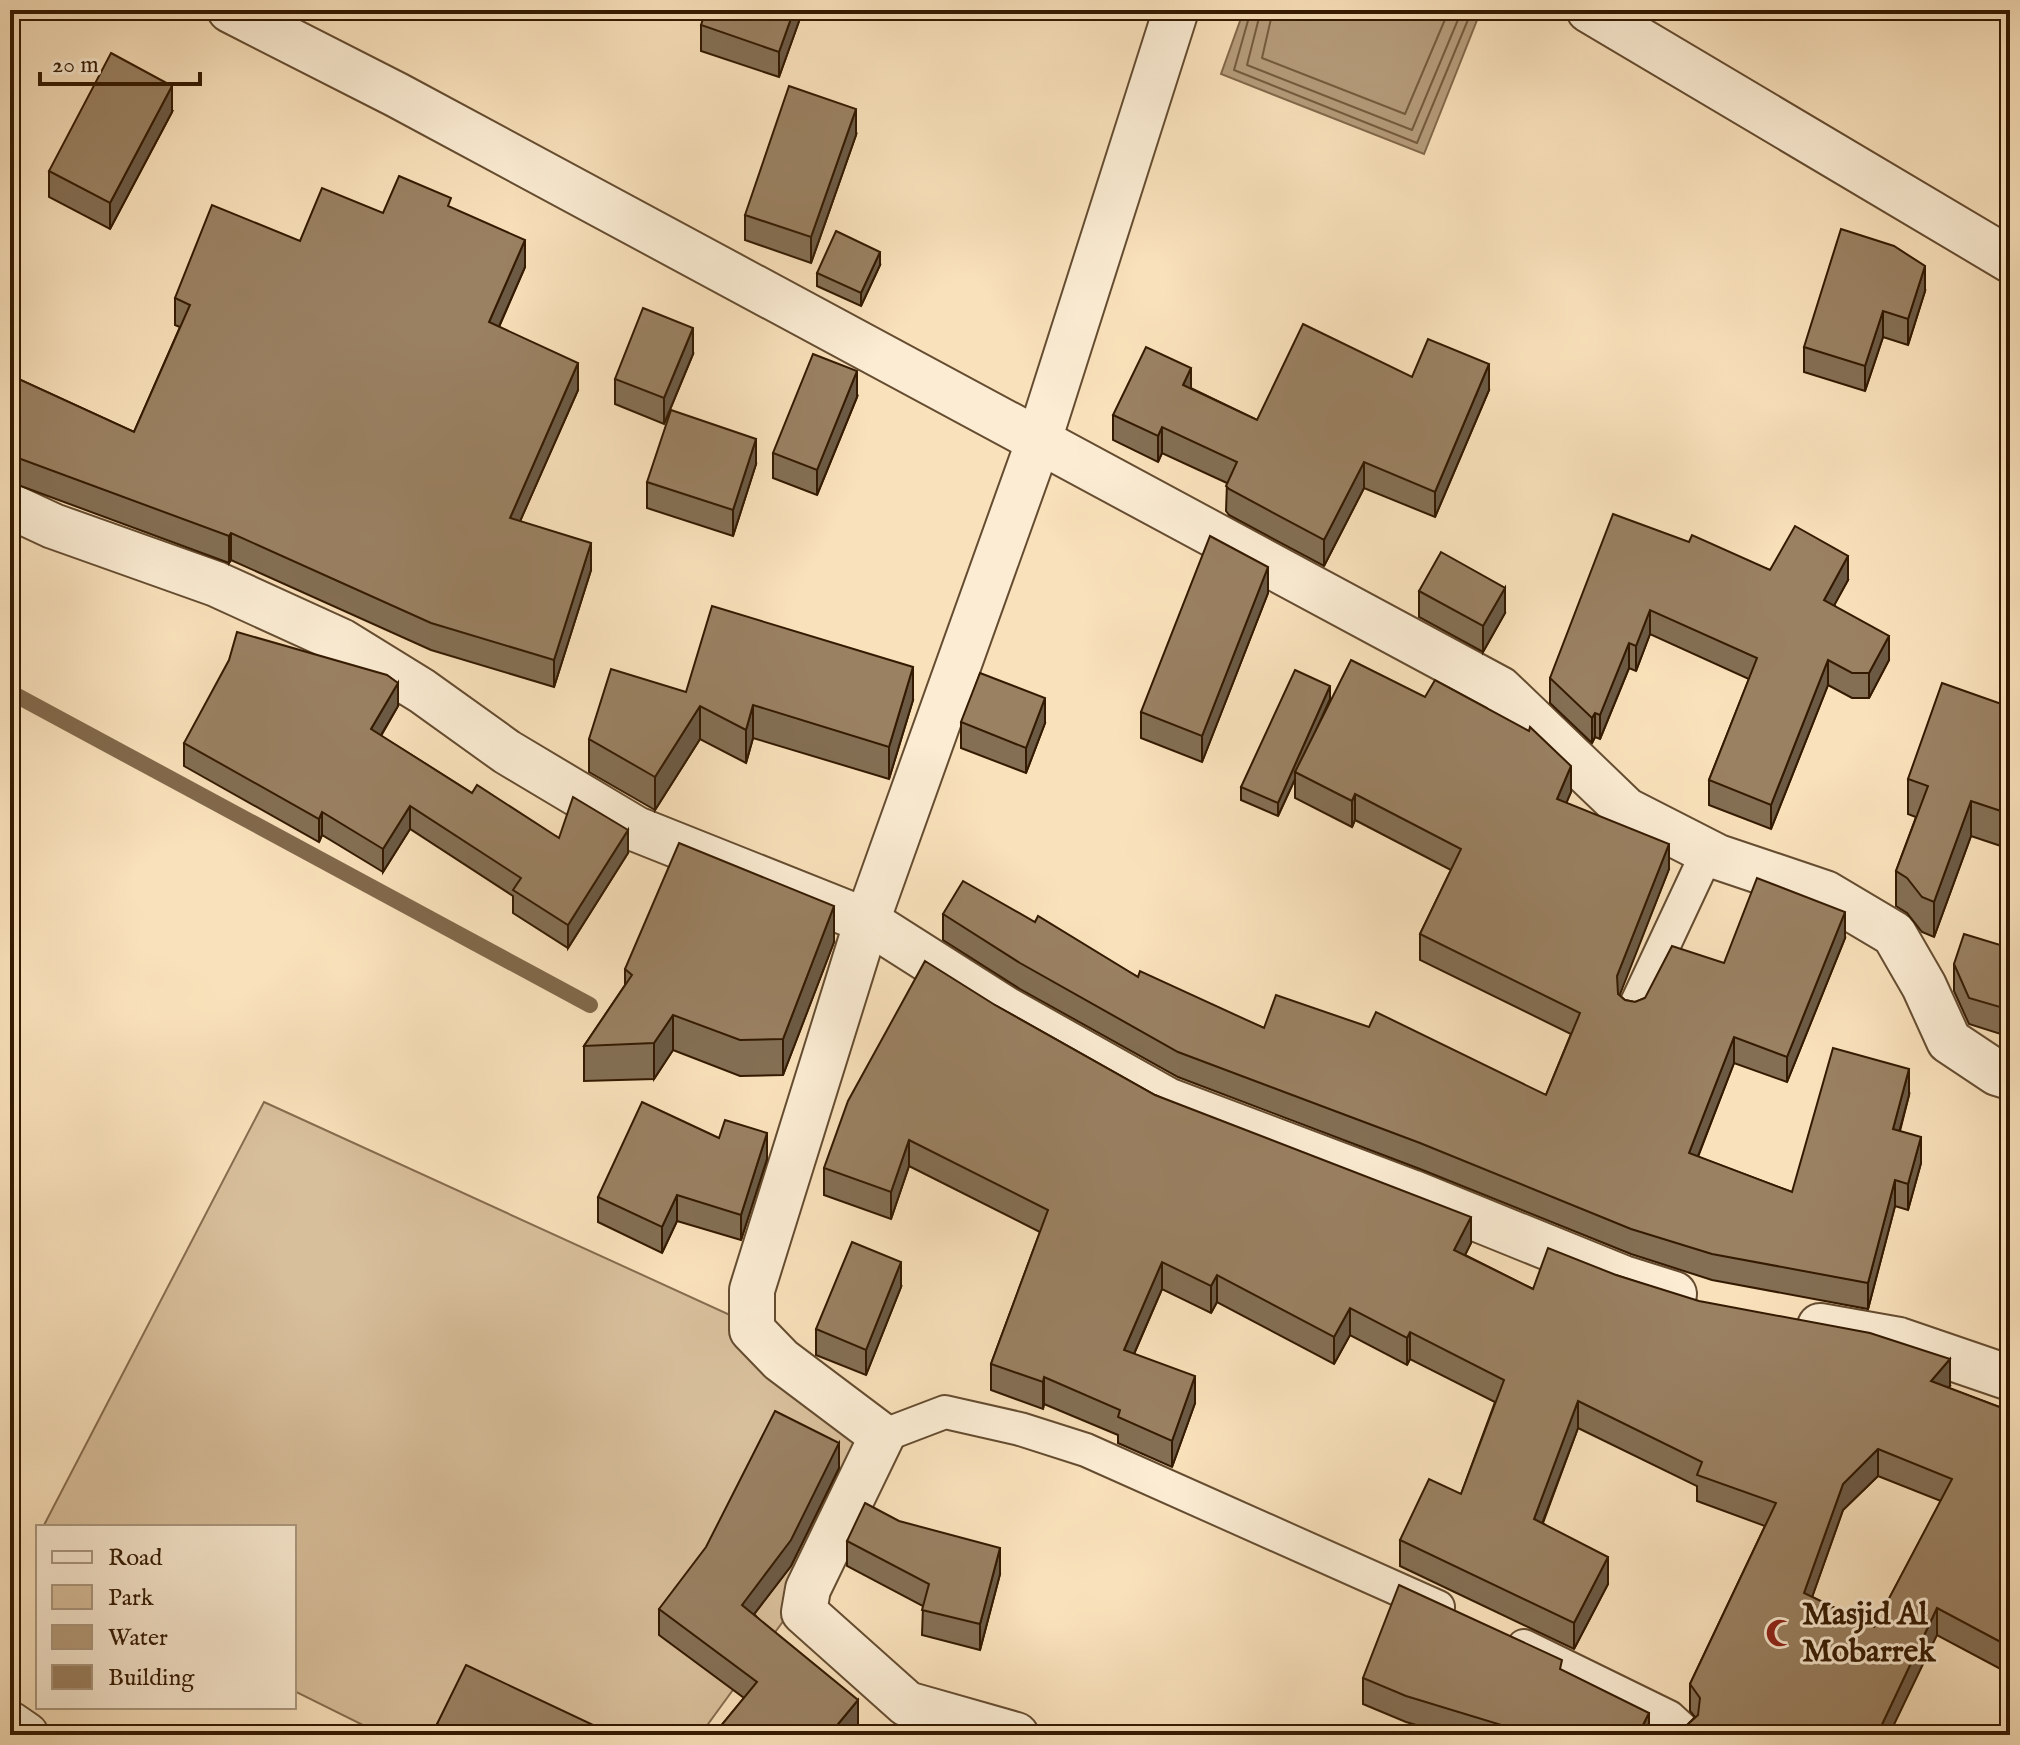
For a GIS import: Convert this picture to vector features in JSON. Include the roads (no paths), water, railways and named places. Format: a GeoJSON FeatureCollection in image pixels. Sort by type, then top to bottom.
{"type":"FeatureCollection","features":[{"type":"Feature","properties":{"kind":"street"},"geometry":{"type":"LineString","coordinates":[[230,10],[411,102],[1500,689],[1626,810],[1708,851],[1825,893],[1894,934],[1924,986],[1949,1041],[1997,1073],[2010,1077]]}},
{"type":"Feature","properties":{"kind":"street"},"geometry":{"type":"LineString","coordinates":[[1016,1735],[907,1704],[804,1612],[808,1589],[882,1436],[781,1360],[752,1330],[752,1290],[867,921],[1039,440],[1176,10]]}},
{"type":"Feature","properties":{"kind":"street"},"geometry":{"type":"LineString","coordinates":[[1589,10],[2010,260]]}},
{"type":"Feature","properties":{"kind":"street"},"geometry":{"type":"LineString","coordinates":[[10,506],[53,526],[216,584],[341,641],[422,691],[507,752],[636,829],[867,921],[1007,1010],[1167,1100],[1411,1192],[1623,1278],[1706,1304]]}},
{"type":"Feature","properties":{"kind":"street"},"geometry":{"type":"LineString","coordinates":[[1787,1320],[1899,1340],[2010,1378]]}},
{"type":"Feature","properties":{"kind":"street"},"geometry":{"type":"LineString","coordinates":[[10,1724],[26,1735]]}},
{"type":"Feature","properties":{"kind":"lane"},"geometry":{"type":"LineString","coordinates":[[1634,1009],[1708,851]]}},
{"type":"Feature","properties":{"kind":"lane"},"geometry":{"type":"LineString","coordinates":[[882,1436],[945,1412],[1020,1429],[1086,1450],[1459,1616]]}},
{"type":"Feature","properties":{"kind":"lane"},"geometry":{"type":"LineString","coordinates":[[1501,1635],[1669,1717],[1682,1729],[1680,1735]]}},
{"type":"Feature","properties":{"kind":"water"},"geometry":{"type":"Polygon","coordinates":[[[1244,10],[1481,10],[1424,154],[1221,74],[1244,10]]]}},
{"type":"Feature","properties":{"kind":"waterway"},"geometry":{"type":"LineString","coordinates":[[10,692],[590,1005]]}},
{"type":"Feature","properties":{"kind":"place","name":"Masjid Al Mobarrek"},"geometry":{"type":"Point","coordinates":[1780,1633]}}]}
